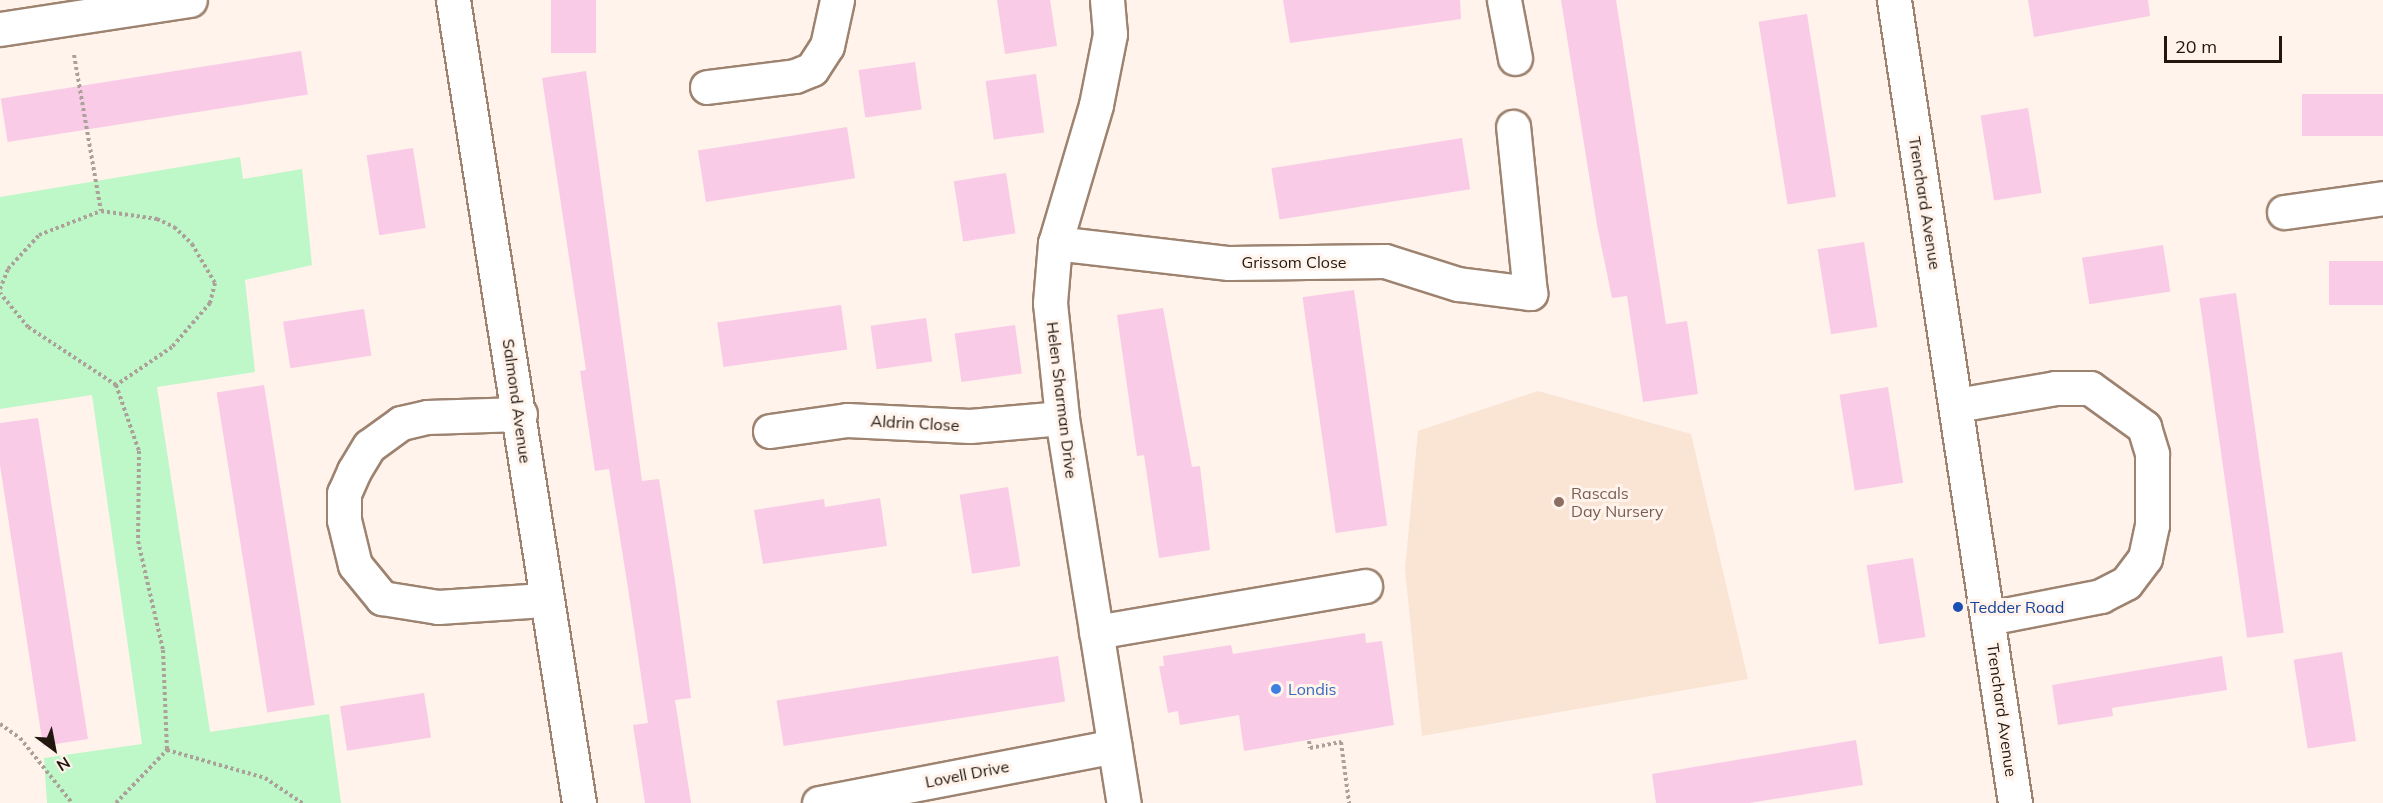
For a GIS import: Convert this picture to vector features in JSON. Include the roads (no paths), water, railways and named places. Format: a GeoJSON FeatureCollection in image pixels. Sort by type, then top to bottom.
{"type":"FeatureCollection","features":[{"type":"Feature","properties":{"kind":"street"},"geometry":{"type":"LineString","coordinates":[[0,29],[190,0]]}},
{"type":"Feature","properties":{"kind":"street","name":"Salmond Avenue"},"geometry":{"type":"LineString","coordinates":[[453,0],[520,414],[544,600],[579,803]]}},
{"type":"Feature","properties":{"kind":"street"},"geometry":{"type":"LineString","coordinates":[[707,87],[795,76],[812,69],[827,46],[837,0]]}},
{"type":"Feature","properties":{"kind":"street","name":"Helen Sharman Drive"},"geometry":{"type":"LineString","coordinates":[[1107,0],[1110,34],[1096,105],[1054,243],[1050,303],[1062,418],[1124,803]]}},
{"type":"Feature","properties":{"kind":"street"},"geometry":{"type":"LineString","coordinates":[[1504,0],[1515,58]]}},
{"type":"Feature","properties":{"kind":"street","name":"Trenchard Avenue"},"geometry":{"type":"LineString","coordinates":[[1894,0],[1957,405],[2015,803]]}},
{"type":"Feature","properties":{"kind":"street","name":"Grissom Close"},"geometry":{"type":"LineString","coordinates":[[1054,243],[1229,263],[1384,261],[1458,284],[1530,293],[1513,127]]}},
{"type":"Feature","properties":{"kind":"street"},"geometry":{"type":"LineString","coordinates":[[2284,212],[2383,198]]}},
{"type":"Feature","properties":{"kind":"street"},"geometry":{"type":"LineString","coordinates":[[1957,405],[2055,388],[2090,388],[2144,427],[2152,454],[2152,525],[2145,558],[2126,583],[2101,596],[1989,618]]}},
{"type":"Feature","properties":{"kind":"street"},"geometry":{"type":"LineString","coordinates":[[520,414],[427,417],[400,423],[369,446],[354,471],[344,493],[344,520],[355,565],[382,598],[438,607],[544,600]]}},
{"type":"Feature","properties":{"kind":"street","name":"Aldrin Close"},"geometry":{"type":"LineString","coordinates":[[770,431],[847,420],[970,426],[1062,418]]}},
{"type":"Feature","properties":{"kind":"street"},"geometry":{"type":"LineString","coordinates":[[1096,632],[1365,586]]}},
{"type":"Feature","properties":{"kind":"street","name":"Lovell Drive"},"geometry":{"type":"LineString","coordinates":[[819,803],[1115,746]]}},
{"type":"Feature","properties":{"kind":"place","name":"Rascals Day Nursery"},"geometry":{"type":"Point","coordinates":[1559,502]}},
{"type":"Feature","properties":{"kind":"place","name":"Tedder Road"},"geometry":{"type":"Point","coordinates":[1958,607]}},
{"type":"Feature","properties":{"kind":"place","name":"Londis"},"geometry":{"type":"Point","coordinates":[1276,689]}}]}
